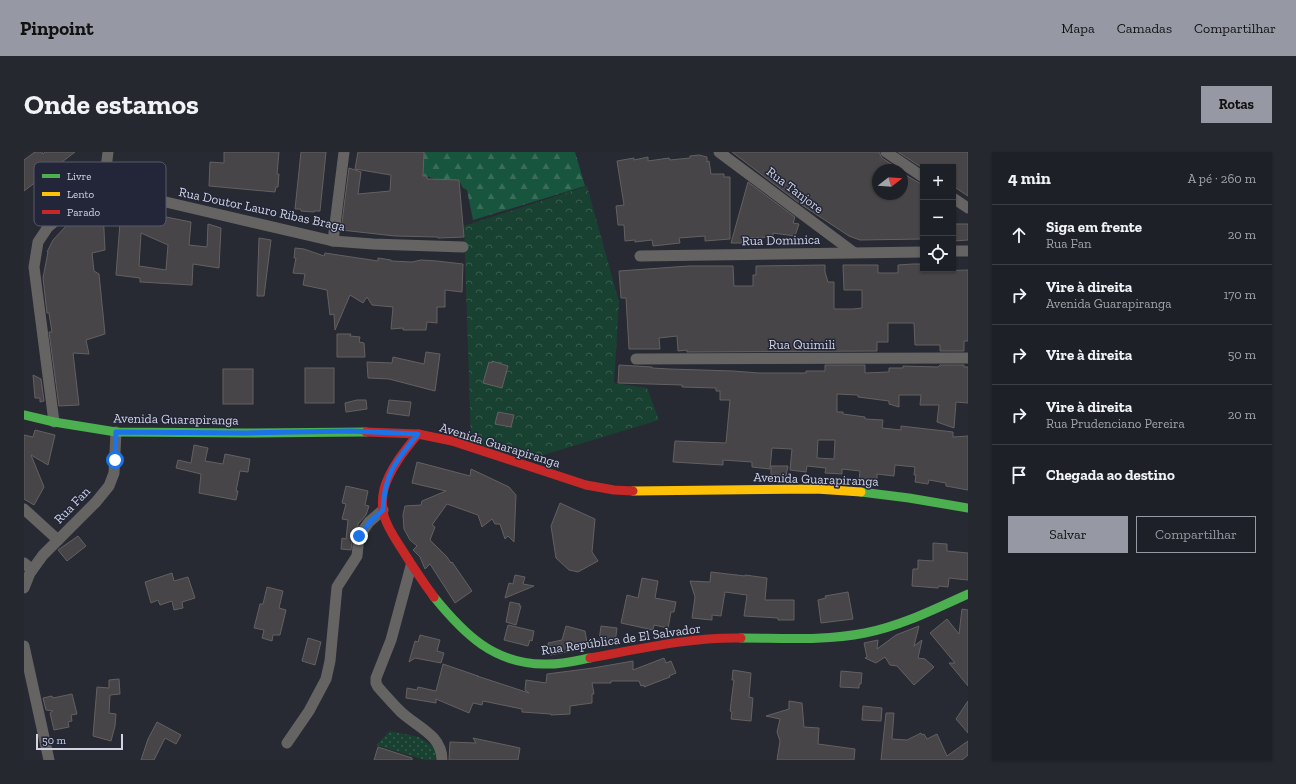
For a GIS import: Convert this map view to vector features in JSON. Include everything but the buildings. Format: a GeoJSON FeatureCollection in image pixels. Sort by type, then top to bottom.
{"type":"FeatureCollection","features":[{"type":"Feature","properties":{"kind":"main road","name":"Avenida Guarapiranga"},"geometry":{"type":"LineString","coordinates":[[24,415],[54,422],[116,432],[246,433],[350,431],[418,434],[452,441],[586,485],[614,490],[816,489],[887,495],[968,508]]}},
{"type":"Feature","properties":{"kind":"main road","name":"Rua República de El Salvador"},"geometry":{"type":"LineString","coordinates":[[418,434],[392,468],[385,486],[383,510],[388,525],[411,566],[444,610],[478,643],[495,654],[515,660],[538,664],[561,663],[666,644],[717,638],[829,638],[889,627],[968,594]]}},
{"type":"Feature","properties":{"kind":"street"},"geometry":{"type":"LineString","coordinates":[[107,162],[108,152]]}},
{"type":"Feature","properties":{"kind":"street"},"geometry":{"type":"LineString","coordinates":[[333,241],[344,152]]}},
{"type":"Feature","properties":{"kind":"street","name":"Rua Tanjore"},"geometry":{"type":"LineString","coordinates":[[719,152],[853,252]]}},
{"type":"Feature","properties":{"kind":"street"},"geometry":{"type":"LineString","coordinates":[[886,152],[920,176]]}},
{"type":"Feature","properties":{"kind":"street"},"geometry":{"type":"LineString","coordinates":[[956,200],[968,208]]}},
{"type":"Feature","properties":{"kind":"street","name":"Rua Doutor Lauro Ribas Braga"},"geometry":{"type":"LineString","coordinates":[[166,202],[333,241],[463,247]]}},
{"type":"Feature","properties":{"kind":"street","name":"Rua Doutor Lauro Ribas Braga"},"geometry":{"type":"LineString","coordinates":[[49,226],[38,242],[34,267],[54,422]]}},
{"type":"Feature","properties":{"kind":"street"},"geometry":{"type":"LineString","coordinates":[[956,252],[968,251]]}},
{"type":"Feature","properties":{"kind":"street","name":"Rua Dominica"},"geometry":{"type":"LineString","coordinates":[[640,256],[920,252]]}},
{"type":"Feature","properties":{"kind":"street","name":"Rua Quimili"},"geometry":{"type":"LineString","coordinates":[[636,359],[968,358]]}},
{"type":"Feature","properties":{"kind":"street","name":"Rua Fan"},"geometry":{"type":"LineString","coordinates":[[24,588],[28,567],[43,555],[96,502],[109,486],[114,473],[116,432]]}},
{"type":"Feature","properties":{"kind":"street"},"geometry":{"type":"LineString","coordinates":[[24,509],[58,540]]}},
{"type":"Feature","properties":{"kind":"street"},"geometry":{"type":"LineString","coordinates":[[288,743],[309,711],[326,680],[330,661],[337,587],[357,556],[359,536],[370,522],[383,510]]}},
{"type":"Feature","properties":{"kind":"street"},"geometry":{"type":"LineString","coordinates":[[411,566],[391,640],[382,659],[376,678],[376,683],[381,691],[402,713],[431,734],[442,751],[442,760]]}},
{"type":"Feature","properties":{"kind":"street"},"geometry":{"type":"LineString","coordinates":[[24,646],[49,760]]}},
{"type":"Feature","properties":{"kind":"green space"},"geometry":{"type":"Polygon","coordinates":[[[424,152],[575,152],[585,186],[473,220],[467,190],[463,188],[459,180],[434,179],[423,176],[424,152]]]}},
{"type":"Feature","properties":{"kind":"green space"},"geometry":{"type":"Polygon","coordinates":[[[587,186],[619,302],[614,383],[647,388],[659,420],[530,459],[471,442],[464,226],[587,186]]]}},
{"type":"Feature","properties":{"kind":"green space"},"geometry":{"type":"Polygon","coordinates":[[[390,731],[419,737],[435,748],[437,756],[435,760],[425,760],[376,745],[390,731]]]}},
{"type":"Feature","properties":{"kind":"traffic: fast"},"geometry":{"type":"LineString","coordinates":[[24,415],[54,422],[116,432],[366,432]]}},
{"type":"Feature","properties":{"kind":"traffic: fast"},"geometry":{"type":"LineString","coordinates":[[861,492],[968,508]]}},
{"type":"Feature","properties":{"kind":"traffic: fast"},"geometry":{"type":"LineString","coordinates":[[741,638],[788,639],[850,636],[905,622],[968,594]]}},
{"type":"Feature","properties":{"kind":"traffic: fast"},"geometry":{"type":"LineString","coordinates":[[434,597],[445,611],[469,634],[495,653],[510,659],[526,663],[556,664],[590,658]]}},
{"type":"Feature","properties":{"kind":"traffic: slow"},"geometry":{"type":"LineString","coordinates":[[633,491],[816,489],[861,492]]}},
{"type":"Feature","properties":{"kind":"traffic: jam"},"geometry":{"type":"LineString","coordinates":[[366,432],[418,434],[452,441],[586,485],[614,490],[633,491]]}},
{"type":"Feature","properties":{"kind":"traffic: jam"},"geometry":{"type":"LineString","coordinates":[[418,434],[398,460],[390,474],[383,492],[383,509],[384,516],[392,534],[434,597]]}},
{"type":"Feature","properties":{"kind":"traffic: jam"},"geometry":{"type":"LineString","coordinates":[[590,658],[646,647],[703,639],[741,638]]}},
{"type":"Feature","properties":{"kind":"route"},"geometry":{"type":"LineString","coordinates":[[115,460],[116,432],[314,433],[350,431],[418,434],[392,468],[385,486],[383,510],[370,522],[359,536]]}}]}
